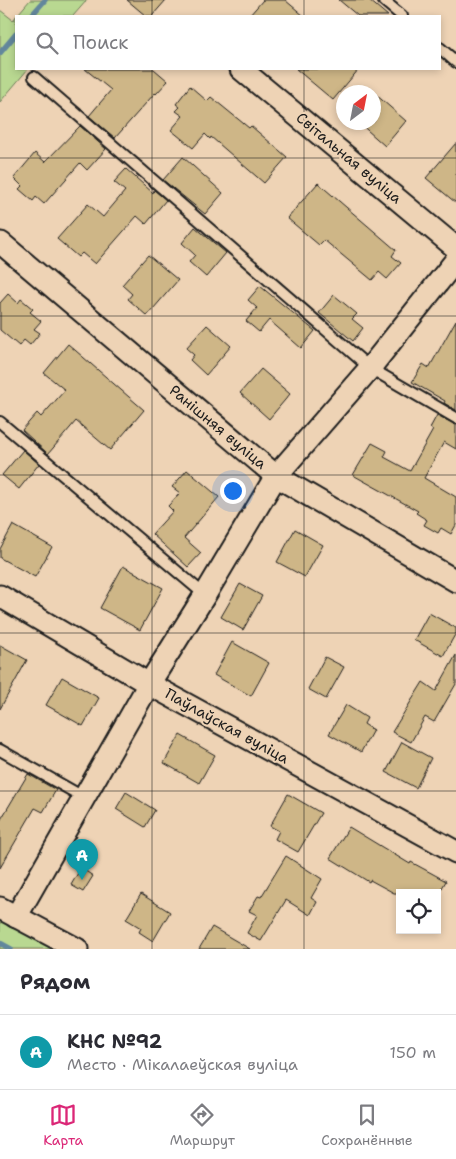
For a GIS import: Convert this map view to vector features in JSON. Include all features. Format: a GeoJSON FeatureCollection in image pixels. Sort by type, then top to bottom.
{"type":"FeatureCollection","features":[{"type":"Feature","properties":{"kind":"street","name":"Світальная вуліца"},"geometry":{"type":"LineString","coordinates":[[242,70],[456,248]]}},
{"type":"Feature","properties":{"kind":"street","name":"Ранішняя вуліца"},"geometry":{"type":"LineString","coordinates":[[1,243],[276,476],[456,581]]}},
{"type":"Feature","properties":{"kind":"street"},"geometry":{"type":"LineString","coordinates":[[77,949],[8,913],[85,798],[149,684],[276,476],[370,368],[456,260]]}},
{"type":"Feature","properties":{"kind":"street","name":"Паўлаўская вуліца"},"geometry":{"type":"LineString","coordinates":[[0,596],[149,684],[456,852]]}},
{"type":"Feature","properties":{"kind":"lane"},"geometry":{"type":"LineString","coordinates":[[383,0],[401,15]]}},
{"type":"Feature","properties":{"kind":"lane"},"geometry":{"type":"LineString","coordinates":[[441,49],[456,62]]}},
{"type":"Feature","properties":{"kind":"lane"},"geometry":{"type":"LineString","coordinates":[[34,77],[370,368],[456,418]]}},
{"type":"Feature","properties":{"kind":"lane"},"geometry":{"type":"LineString","coordinates":[[0,422],[205,595]]}},
{"type":"Feature","properties":{"kind":"lane"},"geometry":{"type":"LineString","coordinates":[[0,750],[85,798]]}},
{"type":"Feature","properties":{"kind":"green space"},"geometry":{"type":"Polygon","coordinates":[[[30,0],[87,0],[74,15],[17,15],[30,0]]]}},
{"type":"Feature","properties":{"kind":"green space"},"geometry":{"type":"Polygon","coordinates":[[[0,10],[13,20],[15,17],[15,70],[27,70],[0,102],[0,10]]]}},
{"type":"Feature","properties":{"kind":"green space"},"geometry":{"type":"Polygon","coordinates":[[[0,919],[55,949],[0,949],[0,919]]]}},
{"type":"Feature","properties":{"kind":"building"},"geometry":{"type":"Polygon","coordinates":[[[127,0],[166,0],[153,15],[145,15],[127,0]]]}},
{"type":"Feature","properties":{"kind":"building"},"geometry":{"type":"Polygon","coordinates":[[[263,0],[285,0],[303,15],[250,15],[263,0]]]}},
{"type":"Feature","properties":{"kind":"building"},"geometry":{"type":"Polygon","coordinates":[[[339,0],[369,0],[387,15],[357,15],[339,0]]]}},
{"type":"Feature","properties":{"kind":"building"},"geometry":{"type":"Polygon","coordinates":[[[86,70],[155,70],[168,81],[115,138],[89,116],[111,90],[86,70]]]}},
{"type":"Feature","properties":{"kind":"building"},"geometry":{"type":"Polygon","coordinates":[[[297,70],[358,70],[346,85],[336,85],[336,96],[333,100],[297,70]]]}},
{"type":"Feature","properties":{"kind":"building"},"geometry":{"type":"Polygon","coordinates":[[[190,86],[207,101],[211,97],[249,128],[251,126],[287,157],[264,183],[211,137],[210,139],[205,134],[193,148],[171,130],[183,116],[176,111],[180,107],[176,104],[190,86]]]}},
{"type":"Feature","properties":{"kind":"building"},"geometry":{"type":"Polygon","coordinates":[[[381,99],[406,121],[385,146],[367,130],[381,130],[381,99]]]}},
{"type":"Feature","properties":{"kind":"building"},"geometry":{"type":"Polygon","coordinates":[[[80,126],[106,149],[87,170],[80,163],[44,204],[36,197],[33,201],[19,189],[22,186],[14,178],[35,153],[45,162],[80,126]]]}},
{"type":"Feature","properties":{"kind":"building"},"geometry":{"type":"Polygon","coordinates":[[[456,143],[456,203],[426,178],[456,143]]]}},
{"type":"Feature","properties":{"kind":"building"},"geometry":{"type":"Polygon","coordinates":[[[183,157],[223,193],[205,214],[163,180],[183,157]]]}},
{"type":"Feature","properties":{"kind":"building"},"geometry":{"type":"Polygon","coordinates":[[[126,169],[153,193],[154,190],[166,200],[146,224],[137,216],[95,264],[82,253],[78,257],[57,239],[88,204],[103,217],[125,191],[114,182],[126,169]]]}},
{"type":"Feature","properties":{"kind":"building"},"geometry":{"type":"Polygon","coordinates":[[[318,183],[396,250],[392,256],[401,263],[387,279],[379,272],[372,280],[324,240],[319,245],[287,218],[318,183]]]}},
{"type":"Feature","properties":{"kind":"building"},"geometry":{"type":"Polygon","coordinates":[[[195,227],[226,253],[206,277],[189,262],[195,255],[182,243],[195,227]]]}},
{"type":"Feature","properties":{"kind":"building"},"geometry":{"type":"Polygon","coordinates":[[[148,255],[178,280],[147,316],[128,299],[132,294],[122,285],[148,255]]]}},
{"type":"Feature","properties":{"kind":"building"},"geometry":{"type":"Polygon","coordinates":[[[260,286],[315,331],[301,348],[269,320],[259,332],[246,321],[257,308],[248,300],[260,286]]]}},
{"type":"Feature","properties":{"kind":"building"},"geometry":{"type":"Polygon","coordinates":[[[8,294],[18,303],[21,299],[33,309],[30,312],[41,321],[34,329],[40,333],[30,345],[24,340],[19,346],[0,330],[0,303],[8,294]]]}},
{"type":"Feature","properties":{"kind":"building"},"geometry":{"type":"Polygon","coordinates":[[[334,295],[357,314],[352,319],[363,328],[353,341],[319,313],[334,295]]]}},
{"type":"Feature","properties":{"kind":"building"},"geometry":{"type":"Polygon","coordinates":[[[456,320],[456,410],[444,403],[445,401],[412,382],[423,364],[429,368],[456,320]]]}},
{"type":"Feature","properties":{"kind":"building"},"geometry":{"type":"Polygon","coordinates":[[[207,325],[231,346],[206,375],[190,360],[194,355],[186,348],[207,325]]]}},
{"type":"Feature","properties":{"kind":"building"},"geometry":{"type":"Polygon","coordinates":[[[68,344],[144,410],[110,450],[76,421],[48,454],[22,430],[37,413],[41,417],[65,390],[44,373],[68,344]]]}},
{"type":"Feature","properties":{"kind":"building"},"geometry":{"type":"Polygon","coordinates":[[[261,369],[290,394],[269,419],[240,393],[261,369]]]}},
{"type":"Feature","properties":{"kind":"building"},"geometry":{"type":"Polygon","coordinates":[[[437,415],[456,425],[456,449],[444,442],[424,478],[456,497],[456,525],[451,534],[441,528],[438,533],[424,525],[427,520],[416,513],[418,511],[353,475],[372,443],[387,451],[384,457],[410,471],[433,430],[430,428],[437,415]]]}},
{"type":"Feature","properties":{"kind":"building"},"geometry":{"type":"Polygon","coordinates":[[[23,450],[39,464],[19,489],[2,475],[23,450]]]}},
{"type":"Feature","properties":{"kind":"building"},"geometry":{"type":"Polygon","coordinates":[[[187,470],[219,497],[184,538],[201,553],[188,567],[152,534],[173,511],[168,506],[180,493],[172,487],[187,470]]]}},
{"type":"Feature","properties":{"kind":"building"},"geometry":{"type":"Polygon","coordinates":[[[13,525],[52,547],[35,577],[0,558],[0,549],[13,525]]]}},
{"type":"Feature","properties":{"kind":"building"},"geometry":{"type":"Polygon","coordinates":[[[295,529],[323,545],[305,577],[277,562],[295,529]]]}},
{"type":"Feature","properties":{"kind":"building"},"geometry":{"type":"Polygon","coordinates":[[[123,566],[163,588],[140,630],[100,608],[123,566]]]}},
{"type":"Feature","properties":{"kind":"building"},"geometry":{"type":"Polygon","coordinates":[[[240,584],[262,596],[243,630],[221,617],[240,584]]]}},
{"type":"Feature","properties":{"kind":"building"},"geometry":{"type":"Polygon","coordinates":[[[429,613],[456,628],[456,633],[443,656],[414,640],[429,613]]]}},
{"type":"Feature","properties":{"kind":"building"},"geometry":{"type":"Polygon","coordinates":[[[232,642],[269,663],[251,696],[214,675],[232,642]]]}},
{"type":"Feature","properties":{"kind":"building"},"geometry":{"type":"Polygon","coordinates":[[[0,645],[27,660],[0,709],[0,645]]]}},
{"type":"Feature","properties":{"kind":"building"},"geometry":{"type":"Polygon","coordinates":[[[456,655],[456,684],[434,722],[425,717],[411,742],[392,732],[423,682],[436,691],[456,655]]]}},
{"type":"Feature","properties":{"kind":"building"},"geometry":{"type":"Polygon","coordinates":[[[325,657],[344,667],[326,699],[308,689],[325,657]]]}},
{"type":"Feature","properties":{"kind":"building"},"geometry":{"type":"Polygon","coordinates":[[[62,677],[99,698],[83,726],[46,705],[62,677]]]}},
{"type":"Feature","properties":{"kind":"building"},"geometry":{"type":"Polygon","coordinates":[[[346,705],[367,718],[364,724],[373,730],[361,752],[329,734],[346,705]]]}},
{"type":"Feature","properties":{"kind":"building"},"geometry":{"type":"Polygon","coordinates":[[[180,735],[215,755],[199,783],[164,763],[180,735]]]}},
{"type":"Feature","properties":{"kind":"building"},"geometry":{"type":"Polygon","coordinates":[[[402,742],[431,758],[416,788],[386,772],[402,742]]]}},
{"type":"Feature","properties":{"kind":"building"},"geometry":{"type":"Polygon","coordinates":[[[28,774],[56,790],[43,812],[35,808],[0,868],[0,821],[28,774]]]}},
{"type":"Feature","properties":{"kind":"building"},"geometry":{"type":"Polygon","coordinates":[[[126,792],[155,810],[145,827],[116,809],[126,792]]]}},
{"type":"Feature","properties":{"kind":"building"},"geometry":{"type":"Polygon","coordinates":[[[288,794],[321,813],[298,852],[275,839],[279,831],[270,826],[288,794]]]}},
{"type":"Feature","properties":{"kind":"building"},"geometry":{"type":"Polygon","coordinates":[[[349,827],[410,864],[411,862],[446,881],[441,890],[396,889],[396,893],[394,893],[370,880],[369,882],[330,858],[349,827]]]}},
{"type":"Feature","properties":{"kind":"building"},"geometry":{"type":"Polygon","coordinates":[[[286,856],[322,879],[311,898],[317,902],[310,915],[286,900],[261,941],[247,933],[257,915],[249,911],[258,896],[261,897],[286,856]]]}},
{"type":"Feature","properties":{"kind":"building"},"geometry":{"type":"Polygon","coordinates":[[[81,868],[93,876],[83,892],[71,885],[81,868]]]}},
{"type":"Feature","properties":{"kind":"building"},"geometry":{"type":"Polygon","coordinates":[[[141,894],[170,912],[153,941],[139,932],[141,928],[126,919],[141,894]]]}},
{"type":"Feature","properties":{"kind":"building"},"geometry":{"type":"Polygon","coordinates":[[[212,927],[250,949],[199,949],[212,927]]]}},
{"type":"Feature","properties":{"kind":"waterway"},"geometry":{"type":"LineString","coordinates":[[32,15],[45,0]]}},
{"type":"Feature","properties":{"kind":"waterway"},"geometry":{"type":"LineString","coordinates":[[0,53],[15,35]]}},
{"type":"Feature","properties":{"kind":"waterway"},"geometry":{"type":"LineString","coordinates":[[0,943],[11,949]]}},
{"type":"Feature","properties":{"kind":"place","name":"КНС №92"},"geometry":{"type":"Point","coordinates":[82,880]}}]}
